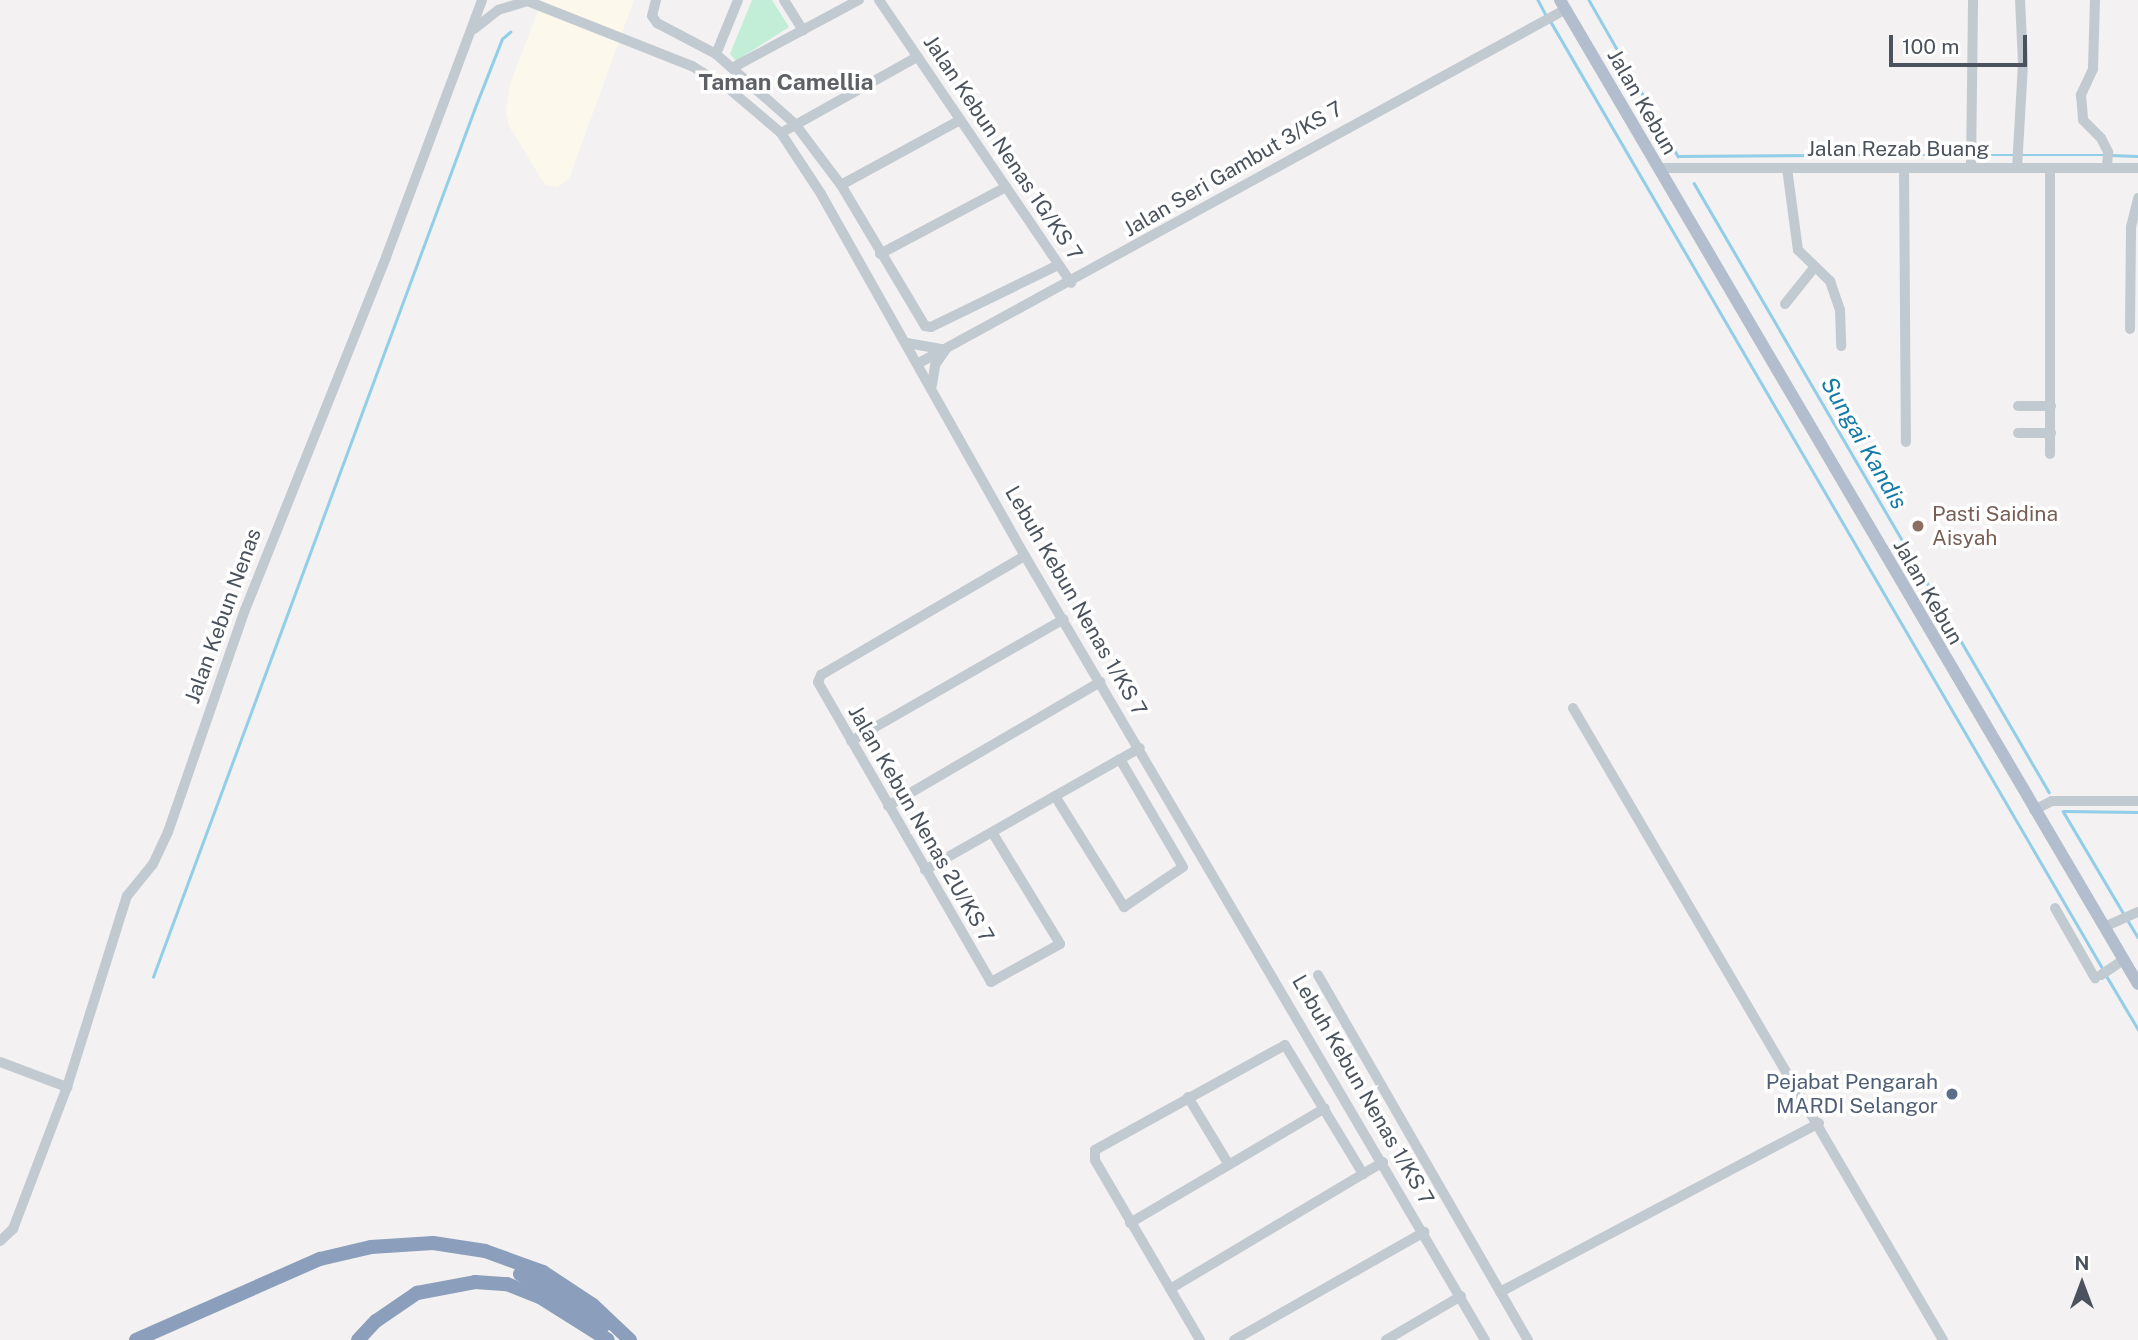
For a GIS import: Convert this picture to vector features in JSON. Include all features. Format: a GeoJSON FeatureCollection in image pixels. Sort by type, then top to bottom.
{"type":"FeatureCollection","features":[{"type":"Feature","properties":{"kind":"highway"},"geometry":{"type":"LineString","coordinates":[[136,1340],[288,1273],[371,1247],[433,1243],[466,1247],[506,1257],[554,1279],[593,1305],[630,1340]]}},
{"type":"Feature","properties":{"kind":"highway"},"geometry":{"type":"LineString","coordinates":[[520,1274],[565,1297],[617,1340]]}},
{"type":"Feature","properties":{"kind":"highway"},"geometry":{"type":"LineString","coordinates":[[358,1340],[376,1321],[417,1293],[475,1282],[508,1284],[540,1297],[608,1340]]}},
{"type":"Feature","properties":{"kind":"main road","name":"Jalan Kebun"},"geometry":{"type":"LineString","coordinates":[[1563,5],[2138,984]]}},
{"type":"Feature","properties":{"kind":"street","name":"Jalan Kebun Nenas"},"geometry":{"type":"LineString","coordinates":[[0,1241],[13,1229],[67,1087],[82,1026],[127,896],[153,864],[168,832],[245,610],[482,0]]}},
{"type":"Feature","properties":{"kind":"street"},"geometry":{"type":"LineString","coordinates":[[470,34],[498,10],[527,0]]}},
{"type":"Feature","properties":{"kind":"street","name":"Lebuh Kebun Nenas 1/KS 7"},"geometry":{"type":"LineString","coordinates":[[527,0],[692,66],[728,88],[780,133],[932,385],[1025,555],[1485,1340]]}},
{"type":"Feature","properties":{"kind":"street"},"geometry":{"type":"LineString","coordinates":[[716,54],[738,0]]}},
{"type":"Feature","properties":{"kind":"street"},"geometry":{"type":"LineString","coordinates":[[784,0],[803,30]]}},
{"type":"Feature","properties":{"kind":"street"},"geometry":{"type":"LineString","coordinates":[[732,68],[859,0]]}},
{"type":"Feature","properties":{"kind":"street","name":"Jalan Kebun Nenas 1G/KS 7"},"geometry":{"type":"LineString","coordinates":[[879,0],[1071,282]]}},
{"type":"Feature","properties":{"kind":"street"},"geometry":{"type":"LineString","coordinates":[[1971,161],[1973,0]]}},
{"type":"Feature","properties":{"kind":"street"},"geometry":{"type":"LineString","coordinates":[[2017,164],[2023,76],[2020,0]]}},
{"type":"Feature","properties":{"kind":"street"},"geometry":{"type":"LineString","coordinates":[[2095,0],[2093,69],[2081,95],[2083,120],[2107,161]]}},
{"type":"Feature","properties":{"kind":"street"},"geometry":{"type":"LineString","coordinates":[[654,5],[657,23],[716,54],[795,124],[841,185],[925,326],[931,327],[1058,265]]}},
{"type":"Feature","properties":{"kind":"street","name":"Jalan Seri Gambut 3/KS 7"},"geometry":{"type":"LineString","coordinates":[[919,363],[1549,18],[1563,5]]}},
{"type":"Feature","properties":{"kind":"street"},"geometry":{"type":"LineString","coordinates":[[780,133],[917,57]]}},
{"type":"Feature","properties":{"kind":"street"},"geometry":{"type":"LineString","coordinates":[[841,185],[960,120]]}},
{"type":"Feature","properties":{"kind":"street","name":"Jalan Rezab Buang"},"geometry":{"type":"LineString","coordinates":[[1659,168],[1904,168],[1971,161],[2050,167],[2107,161],[2138,167]]}},
{"type":"Feature","properties":{"kind":"street"},"geometry":{"type":"LineString","coordinates":[[2050,167],[2050,454]]}},
{"type":"Feature","properties":{"kind":"street"},"geometry":{"type":"LineString","coordinates":[[1787,168],[1798,250],[1813,269],[1830,281],[1835,294],[1841,346]]}},
{"type":"Feature","properties":{"kind":"street"},"geometry":{"type":"LineString","coordinates":[[1904,168],[1906,442]]}},
{"type":"Feature","properties":{"kind":"street"},"geometry":{"type":"LineString","coordinates":[[880,254],[1006,187]]}},
{"type":"Feature","properties":{"kind":"street"},"geometry":{"type":"LineString","coordinates":[[2130,329],[2131,227],[2138,198]]}},
{"type":"Feature","properties":{"kind":"street"},"geometry":{"type":"LineString","coordinates":[[1785,304],[1813,269]]}},
{"type":"Feature","properties":{"kind":"street"},"geometry":{"type":"LineString","coordinates":[[907,343],[946,349],[935,365],[932,385]]}},
{"type":"Feature","properties":{"kind":"street"},"geometry":{"type":"LineString","coordinates":[[2018,406],[2051,406]]}},
{"type":"Feature","properties":{"kind":"street"},"geometry":{"type":"LineString","coordinates":[[2018,433],[2051,433]]}},
{"type":"Feature","properties":{"kind":"street","name":"Jalan Kebun Nenas 2U/KS 7"},"geometry":{"type":"LineString","coordinates":[[992,832],[1060,944],[996,981],[989,981],[851,741],[818,678],[1025,555]]}},
{"type":"Feature","properties":{"kind":"street"},"geometry":{"type":"LineString","coordinates":[[851,741],[1064,619]]}},
{"type":"Feature","properties":{"kind":"street"},"geometry":{"type":"LineString","coordinates":[[888,806],[1100,682]]}},
{"type":"Feature","properties":{"kind":"street"},"geometry":{"type":"LineString","coordinates":[[1573,708],[1819,1123],[1943,1340]]}},
{"type":"Feature","properties":{"kind":"street"},"geometry":{"type":"LineString","coordinates":[[925,870],[1140,748]]}},
{"type":"Feature","properties":{"kind":"street"},"geometry":{"type":"LineString","coordinates":[[1055,796],[1124,907],[1177,875],[1182,865],[1120,759]]}},
{"type":"Feature","properties":{"kind":"street"},"geometry":{"type":"LineString","coordinates":[[2034,810],[2052,801],[2138,801]]}},
{"type":"Feature","properties":{"kind":"street"},"geometry":{"type":"LineString","coordinates":[[2055,908],[2098,976],[2123,960]]}},
{"type":"Feature","properties":{"kind":"street"},"geometry":{"type":"LineString","coordinates":[[2104,927],[2134,912]]}},
{"type":"Feature","properties":{"kind":"street"},"geometry":{"type":"LineString","coordinates":[[1318,975],[1528,1340]]}},
{"type":"Feature","properties":{"kind":"street"},"geometry":{"type":"LineString","coordinates":[[1200,1340],[1095,1160],[1095,1150],[1285,1045],[1363,1174]]}},
{"type":"Feature","properties":{"kind":"street"},"geometry":{"type":"LineString","coordinates":[[0,1062],[67,1087]]}},
{"type":"Feature","properties":{"kind":"street"},"geometry":{"type":"LineString","coordinates":[[1188,1097],[1229,1165]]}},
{"type":"Feature","properties":{"kind":"street"},"geometry":{"type":"LineString","coordinates":[[1130,1223],[1325,1108]]}},
{"type":"Feature","properties":{"kind":"street"},"geometry":{"type":"LineString","coordinates":[[1500,1292],[1819,1123]]}},
{"type":"Feature","properties":{"kind":"street"},"geometry":{"type":"LineString","coordinates":[[1170,1289],[1383,1162]]}},
{"type":"Feature","properties":{"kind":"street"},"geometry":{"type":"LineString","coordinates":[[1234,1340],[1424,1232]]}},
{"type":"Feature","properties":{"kind":"street"},"geometry":{"type":"LineString","coordinates":[[1387,1340],[1461,1296]]}},
{"type":"Feature","properties":{"kind":"shaded area"},"geometry":{"type":"Polygon","coordinates":[[[542,0],[634,0],[569,179],[557,187],[545,185],[509,126],[506,111],[510,84],[542,0]]]}},
{"type":"Feature","properties":{"kind":"green space"},"geometry":{"type":"Polygon","coordinates":[[[752,0],[772,0],[789,27],[736,61],[730,54],[752,0]]]}},
{"type":"Feature","properties":{"kind":"waterway"},"geometry":{"type":"LineString","coordinates":[[1538,0],[1547,17]]}},
{"type":"Feature","properties":{"kind":"waterway","name":"Sungai Kandis"},"geometry":{"type":"LineString","coordinates":[[1589,0],[1678,156],[1824,155]]}},
{"type":"Feature","properties":{"kind":"waterway"},"geometry":{"type":"LineString","coordinates":[[1551,22],[2103,969]]}},
{"type":"Feature","properties":{"kind":"waterway"},"geometry":{"type":"LineString","coordinates":[[153,977],[474,110],[502,39],[510,32]]}},
{"type":"Feature","properties":{"kind":"waterway"},"geometry":{"type":"LineString","coordinates":[[1840,155],[1967,155]]}},
{"type":"Feature","properties":{"kind":"waterway"},"geometry":{"type":"LineString","coordinates":[[1973,155],[2016,155]]}},
{"type":"Feature","properties":{"kind":"waterway"},"geometry":{"type":"LineString","coordinates":[[2022,155],[2103,155]]}},
{"type":"Feature","properties":{"kind":"waterway"},"geometry":{"type":"LineString","coordinates":[[2110,155],[2138,156]]}},
{"type":"Feature","properties":{"kind":"waterway","name":"Sungai Kandis"},"geometry":{"type":"LineString","coordinates":[[1694,183],[2049,792]]}},
{"type":"Feature","properties":{"kind":"waterway","name":"Sungai Kandis"},"geometry":{"type":"LineString","coordinates":[[2063,811],[2124,914]]}},
{"type":"Feature","properties":{"kind":"waterway"},"geometry":{"type":"LineString","coordinates":[[2064,811],[2138,812]]}},
{"type":"Feature","properties":{"kind":"waterway","name":"Sungai Kandis"},"geometry":{"type":"LineString","coordinates":[[2127,919],[2138,937]]}},
{"type":"Feature","properties":{"kind":"waterway"},"geometry":{"type":"LineString","coordinates":[[2106,975],[2138,1029]]}},
{"type":"Feature","properties":{"kind":"place","name":"Pasti Saidina Aisyah"},"geometry":{"type":"Point","coordinates":[1918,526]}},
{"type":"Feature","properties":{"kind":"place","name":"Pejabat Pengarah MARDI Selangor"},"geometry":{"type":"Point","coordinates":[1952,1094]}},
{"type":"Feature","properties":{"kind":"district","name":"Taman Camellia"},"geometry":{"type":"Point","coordinates":[786,82]}}]}
